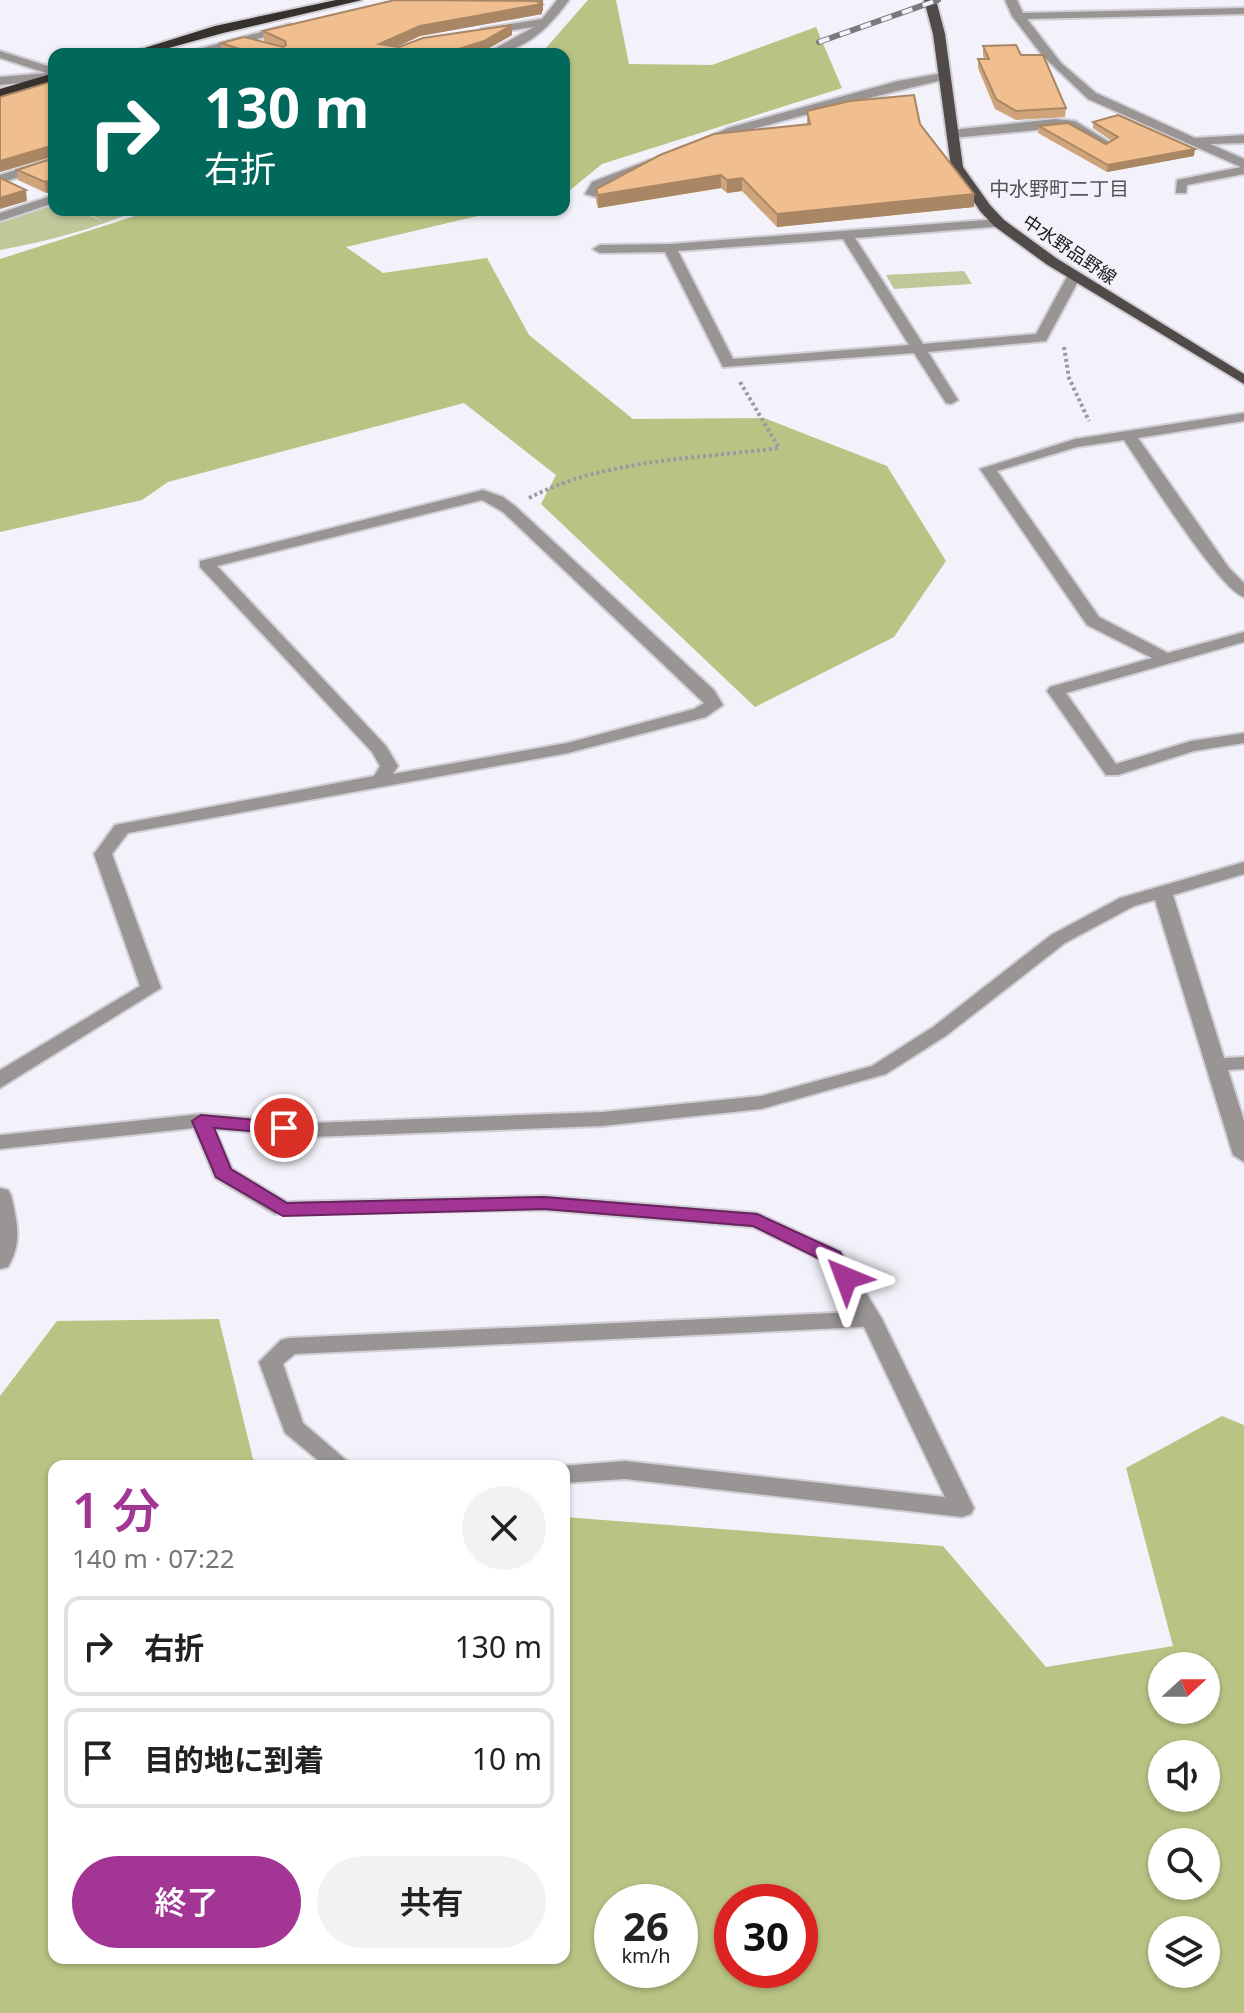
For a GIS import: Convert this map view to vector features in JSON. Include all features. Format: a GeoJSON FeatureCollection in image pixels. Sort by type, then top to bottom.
{"type":"FeatureCollection","features":[{"type":"Feature","properties":{"kind":"highway"},"geometry":{"type":"LineString","coordinates":[[153,48],[220,29],[354,7]]}},
{"type":"Feature","properties":{"kind":"highway"},"geometry":{"type":"LineString","coordinates":[[0,94],[48,77]]}},
{"type":"Feature","properties":{"kind":"main road","name":"中水野品野線"},"geometry":{"type":"LineString","coordinates":[[930,0],[939,34],[957,167],[999,223],[1074,276],[1244,380]]}},
{"type":"Feature","properties":{"kind":"street"},"geometry":{"type":"LineString","coordinates":[[508,48],[524,42],[548,21],[563,0]]}},
{"type":"Feature","properties":{"kind":"street"},"geometry":{"type":"LineString","coordinates":[[1011,0],[1018,16],[1076,84],[1092,96],[1244,167]]}},
{"type":"Feature","properties":{"kind":"street"},"geometry":{"type":"LineString","coordinates":[[209,48],[354,7]]}},
{"type":"Feature","properties":{"kind":"street"},"geometry":{"type":"LineString","coordinates":[[1018,16],[1244,11]]}},
{"type":"Feature","properties":{"kind":"street"},"geometry":{"type":"LineString","coordinates":[[477,33],[548,21]]}},
{"type":"Feature","properties":{"kind":"street"},"geometry":{"type":"LineString","coordinates":[[242,39],[264,48]]}},
{"type":"Feature","properties":{"kind":"street"},"geometry":{"type":"LineString","coordinates":[[0,54],[48,73]]}},
{"type":"Feature","properties":{"kind":"street"},"geometry":{"type":"LineString","coordinates":[[0,81],[48,76]]}},
{"type":"Feature","properties":{"kind":"street"},"geometry":{"type":"LineString","coordinates":[[691,147],[732,131],[902,84],[943,77]]}},
{"type":"Feature","properties":{"kind":"street"},"geometry":{"type":"LineString","coordinates":[[952,134],[1071,124],[1108,145]]}},
{"type":"Feature","properties":{"kind":"street"},"geometry":{"type":"LineString","coordinates":[[1193,142],[1244,139]]}},
{"type":"Feature","properties":{"kind":"street"},"geometry":{"type":"LineString","coordinates":[[591,194],[596,185],[664,158]]}},
{"type":"Feature","properties":{"kind":"street"},"geometry":{"type":"LineString","coordinates":[[0,180],[48,164]]}},
{"type":"Feature","properties":{"kind":"street"},"geometry":{"type":"LineString","coordinates":[[1181,190],[1181,183],[1244,167]]}},
{"type":"Feature","properties":{"kind":"street"},"geometry":{"type":"LineString","coordinates":[[0,180],[48,200]]}},
{"type":"Feature","properties":{"kind":"street"},"geometry":{"type":"LineString","coordinates":[[0,217],[48,202]]}},
{"type":"Feature","properties":{"kind":"street"},"geometry":{"type":"LineString","coordinates":[[600,249],[670,248],[999,223]]}},
{"type":"Feature","properties":{"kind":"street"},"geometry":{"type":"LineString","coordinates":[[847,235],[951,400]]}},
{"type":"Feature","properties":{"kind":"street"},"geometry":{"type":"LineString","coordinates":[[670,248],[728,364],[1041,338],[1074,276]]}},
{"type":"Feature","properties":{"kind":"street"},"geometry":{"type":"LineString","coordinates":[[1168,660],[1093,621],[988,469],[1075,443],[1244,417]]}},
{"type":"Feature","properties":{"kind":"street"},"geometry":{"type":"LineString","coordinates":[[1128,435],[1223,571],[1244,592]]}},
{"type":"Feature","properties":{"kind":"street"},"geometry":{"type":"LineString","coordinates":[[0,1082],[1,1078],[151,988],[103,854],[122,829],[604,741],[700,713],[714,705],[698,684],[509,509],[498,500],[483,495],[206,564],[380,750],[389,766],[380,780]]}},
{"type":"Feature","properties":{"kind":"street"},"geometry":{"type":"LineString","coordinates":[[1244,637],[1056,691],[1112,771],[1191,746],[1244,738]]}},
{"type":"Feature","properties":{"kind":"street"},"geometry":{"type":"LineString","coordinates":[[1,1137],[201,1121],[311,1130],[602,1119],[761,1102],[879,1070],[940,1031],[1058,939],[1127,902],[1244,868]]}},
{"type":"Feature","properties":{"kind":"street"},"geometry":{"type":"LineString","coordinates":[[1162,891],[1244,1155]]}},
{"type":"Feature","properties":{"kind":"street"},"geometry":{"type":"LineString","coordinates":[[1221,1064],[1244,1063]]}},
{"type":"Feature","properties":{"kind":"street"},"geometry":{"type":"LineString","coordinates":[[201,1121],[223,1173],[283,1209],[544,1203],[757,1220],[833,1257],[871,1319],[962,1508],[625,1470],[570,1474]]}},
{"type":"Feature","properties":{"kind":"street"},"geometry":{"type":"LineString","coordinates":[[0,1195],[9,1234],[0,1262]]}},
{"type":"Feature","properties":{"kind":"street"},"geometry":{"type":"LineString","coordinates":[[334,1460],[293,1427],[271,1362],[289,1346],[871,1319]]}},
{"type":"Feature","properties":{"kind":"path"},"geometry":{"type":"LineString","coordinates":[[1041,338],[1064,346],[1069,378],[1089,421],[1107,438]]}},
{"type":"Feature","properties":{"kind":"path"},"geometry":{"type":"LineString","coordinates":[[509,509],[560,482],[595,472],[779,448],[728,364]]}},
{"type":"Feature","properties":{"kind":"green space"},"geometry":{"type":"Polygon","coordinates":[[[588,0],[616,0],[629,64],[712,65],[816,27],[842,88],[602,164],[570,190],[570,48],[546,48],[588,0]]]}},
{"type":"Feature","properties":{"kind":"green space"},"geometry":{"type":"Polygon","coordinates":[[[48,205],[48,216],[90,216],[104,222],[93,216],[123,216],[70,234],[0,250],[0,218],[48,205]]]}},
{"type":"Feature","properties":{"kind":"green space"},"geometry":{"type":"Polygon","coordinates":[[[135,216],[478,216],[346,247],[383,273],[487,258],[529,335],[633,419],[764,418],[887,466],[946,561],[894,637],[755,707],[541,504],[556,475],[464,403],[168,482],[142,500],[0,532],[0,259],[135,216]]]}},
{"type":"Feature","properties":{"kind":"green space"},"geometry":{"type":"Polygon","coordinates":[[[964,271],[972,284],[894,289],[886,275],[964,271]]]}},
{"type":"Feature","properties":{"kind":"green space"},"geometry":{"type":"Polygon","coordinates":[[[219,1319],[254,1460],[48,1460],[48,1964],[570,1964],[570,1517],[943,1546],[1046,1667],[1173,1646],[1126,1468],[1222,1416],[1244,1425],[1244,2013],[0,2013],[0,1396],[57,1321],[219,1319]]]}},
{"type":"Feature","properties":{"kind":"building"},"geometry":{"type":"Polygon","coordinates":[[[395,0],[543,1],[538,2],[542,4],[420,26],[379,44],[399,47],[423,38],[512,25],[484,41],[462,48],[236,48],[221,43],[244,37],[283,47],[286,45],[285,41],[263,31],[395,0]]]}},
{"type":"Feature","properties":{"kind":"building"},"geometry":{"type":"Polygon","coordinates":[[[1016,45],[1021,55],[1043,55],[1066,108],[1016,111],[996,99],[978,59],[989,59],[983,46],[1016,45]]]}},
{"type":"Feature","properties":{"kind":"building"},"geometry":{"type":"Polygon","coordinates":[[[48,83],[48,147],[0,161],[0,97],[48,83]]]}},
{"type":"Feature","properties":{"kind":"building"},"geometry":{"type":"Polygon","coordinates":[[[914,95],[920,124],[974,194],[777,214],[742,178],[727,180],[721,175],[598,195],[596,189],[660,155],[714,134],[810,124],[807,111],[850,101],[914,95]]]}},
{"type":"Feature","properties":{"kind":"building"},"geometry":{"type":"Polygon","coordinates":[[[1118,115],[1195,149],[1108,165],[1039,126],[1068,123],[1106,144],[1118,137],[1093,122],[1118,115]]]}},
{"type":"Feature","properties":{"kind":"building"},"geometry":{"type":"Polygon","coordinates":[[[48,160],[48,181],[45,182],[17,170],[48,160]]]}},
{"type":"Feature","properties":{"kind":"building"},"geometry":{"type":"Polygon","coordinates":[[[0,178],[26,190],[0,198],[0,178]]]}},
{"type":"Feature","properties":{"kind":"railway"},"geometry":{"type":"LineString","coordinates":[[819,42],[938,0]]}},
{"type":"Feature","properties":{"kind":"district","name":"中水野町二丁目"},"geometry":{"type":"Point","coordinates":[1059,188]}},
{"type":"Feature","properties":{"kind":"route"},"geometry":{"type":"LineString","coordinates":[[284,1128],[201,1121],[223,1173],[283,1209],[544,1203],[757,1220],[833,1257],[846,1278]]}}]}
